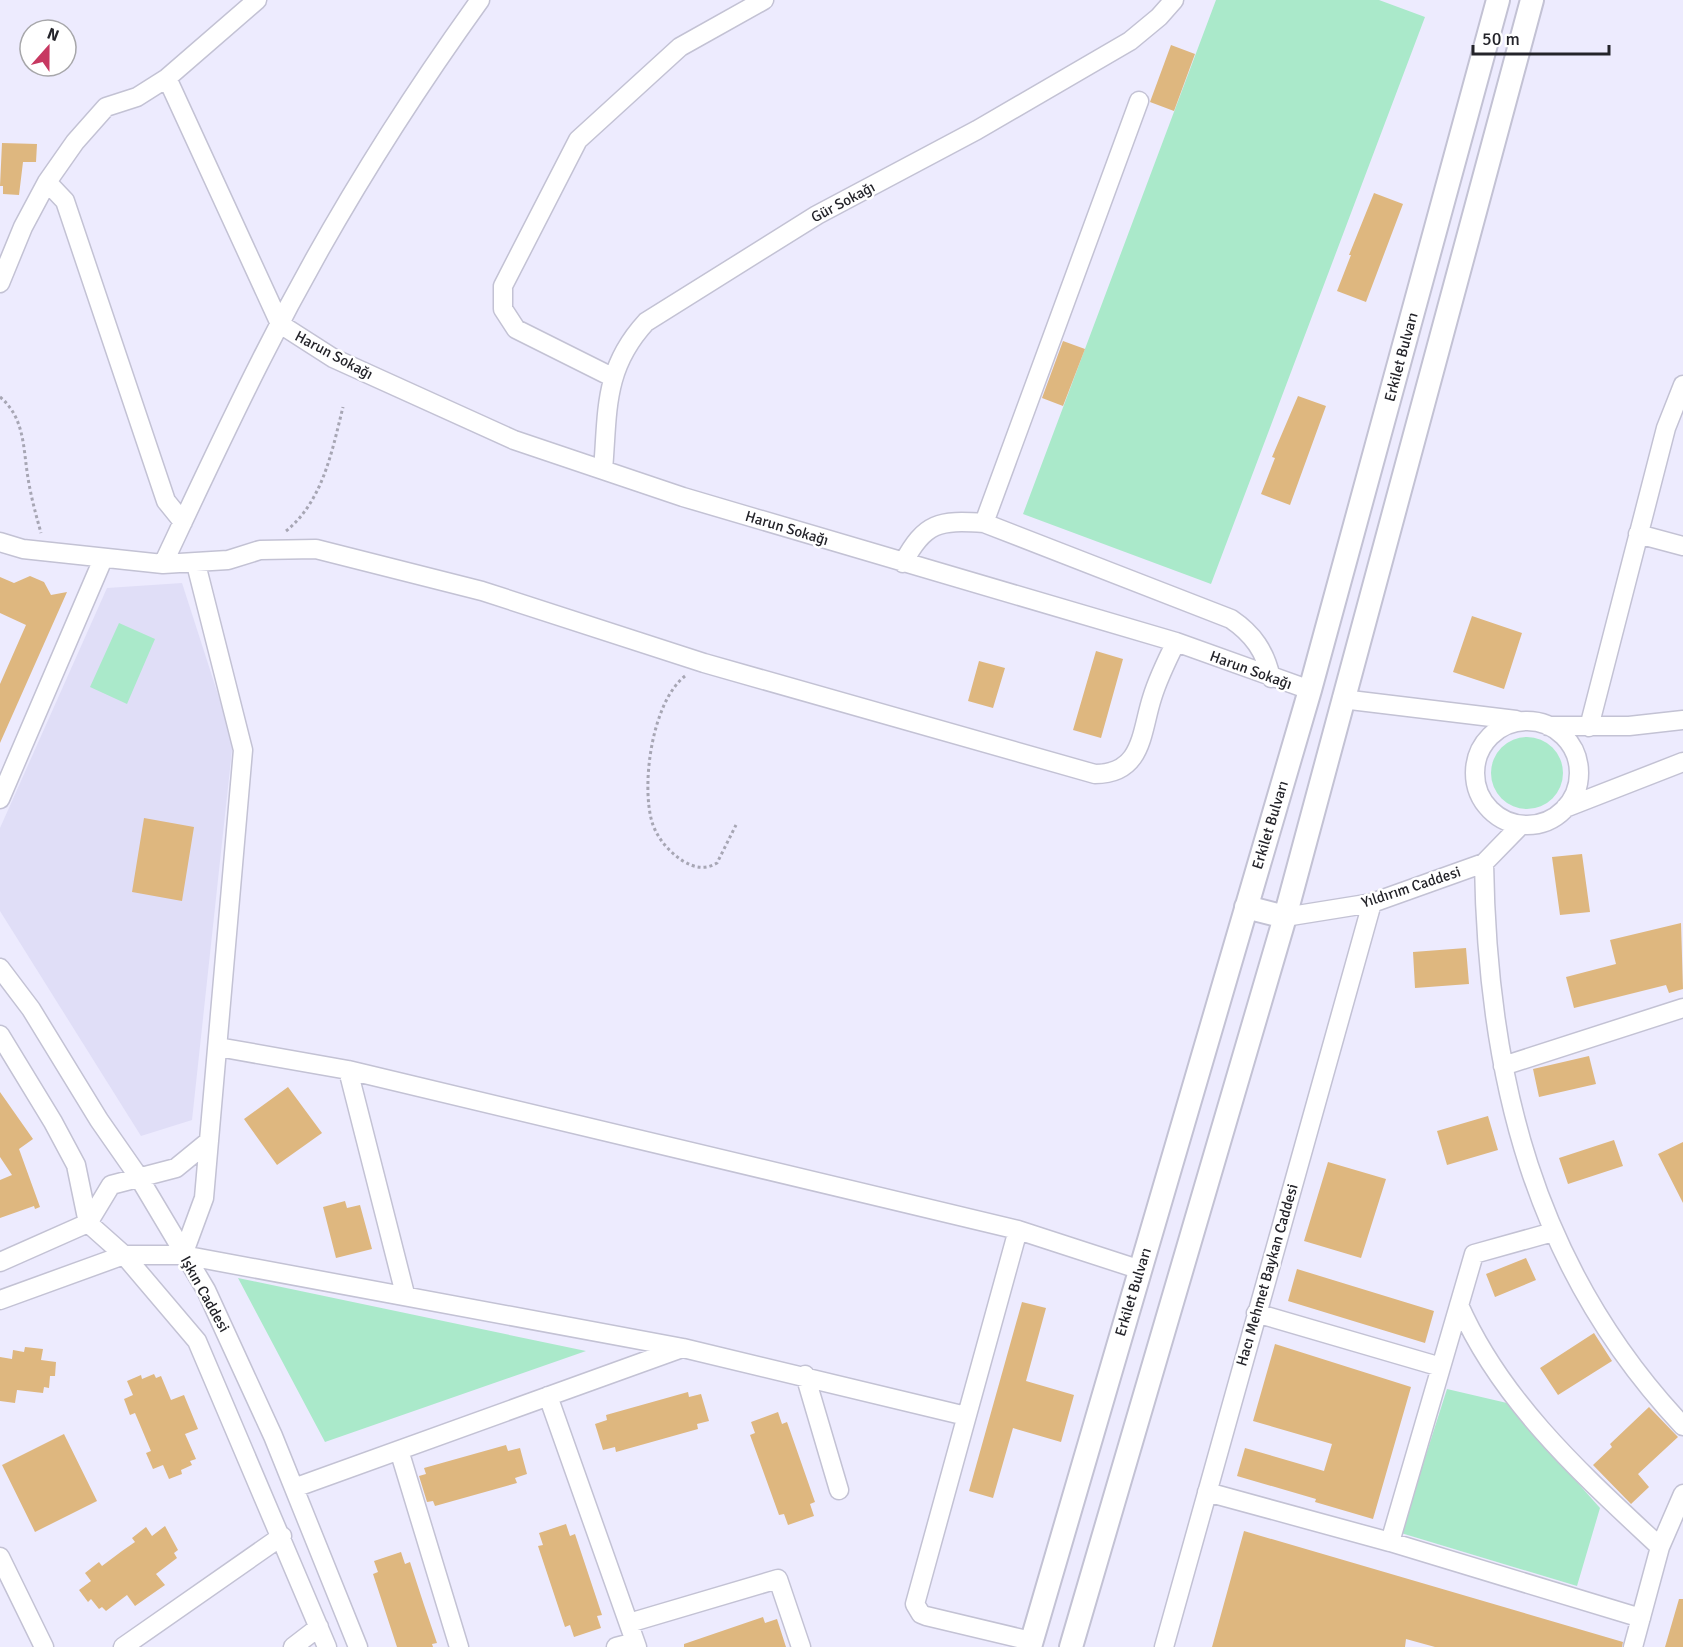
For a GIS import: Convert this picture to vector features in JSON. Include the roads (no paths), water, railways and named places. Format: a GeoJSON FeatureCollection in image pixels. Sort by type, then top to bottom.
{"type":"FeatureCollection","features":[{"type":"Feature","properties":{"kind":"main road","name":"Erkilet Bulvarı"},"geometry":{"type":"LineString","coordinates":[[1031,1644],[1310,690],[1498,0]]}},
{"type":"Feature","properties":{"kind":"main road"},"geometry":{"type":"LineString","coordinates":[[1071,1647],[1285,916],[1532,0]]}},
{"type":"Feature","properties":{"kind":"main road"},"geometry":{"type":"LineString","coordinates":[[1310,690],[1342,699]]}},
{"type":"Feature","properties":{"kind":"main road"},"geometry":{"type":"LineString","coordinates":[[1246,907],[1285,916]]}},
{"type":"Feature","properties":{"kind":"street"},"geometry":{"type":"LineString","coordinates":[[0,283],[23,226],[47,182],[75,142],[106,107],[137,97],[167,78],[256,0]]}},
{"type":"Feature","properties":{"kind":"street"},"geometry":{"type":"LineString","coordinates":[[162,564],[280,324],[339,216],[402,114],[480,0]]}},
{"type":"Feature","properties":{"kind":"street"},"geometry":{"type":"LineString","coordinates":[[612,377],[516,329],[502,309],[503,286],[578,140],[680,47],[764,0]]}},
{"type":"Feature","properties":{"kind":"street","name":"Gür Sokağı"},"geometry":{"type":"LineString","coordinates":[[603,470],[605,416],[612,377],[626,345],[646,322],[817,214],[977,130],[1130,41],[1159,18],[1174,0]]}},
{"type":"Feature","properties":{"kind":"street"},"geometry":{"type":"LineString","coordinates":[[167,78],[280,324]]}},
{"type":"Feature","properties":{"kind":"street"},"geometry":{"type":"LineString","coordinates":[[984,523],[1139,101]]}},
{"type":"Feature","properties":{"kind":"street"},"geometry":{"type":"LineString","coordinates":[[47,182],[65,201],[166,501],[183,522]]}},
{"type":"Feature","properties":{"kind":"street","name":"Harun Sokağı"},"geometry":{"type":"LineString","coordinates":[[280,324],[333,358],[513,440],[683,497],[1176,642],[1270,678],[1310,690]]}},
{"type":"Feature","properties":{"kind":"street"},"geometry":{"type":"LineString","coordinates":[[1589,727],[1638,534],[1675,430],[1683,385]]}},
{"type":"Feature","properties":{"kind":"street"},"geometry":{"type":"LineString","coordinates":[[903,563],[918,537],[937,524],[951,521],[984,523],[1231,619],[1256,640],[1263,652],[1270,678]]}},
{"type":"Feature","properties":{"kind":"street"},"geometry":{"type":"LineString","coordinates":[[1638,534],[1683,546]]}},
{"type":"Feature","properties":{"kind":"street"},"geometry":{"type":"LineString","coordinates":[[0,542],[23,549],[162,564],[196,564],[228,560],[260,549],[316,549],[471,588],[704,663],[1095,774],[1104,774],[1121,768],[1138,750],[1152,696],[1176,642]]}},
{"type":"Feature","properties":{"kind":"street"},"geometry":{"type":"LineString","coordinates":[[0,799],[103,559]]}},
{"type":"Feature","properties":{"kind":"street"},"geometry":{"type":"LineString","coordinates":[[183,1255],[204,1198],[243,750],[196,564]]}},
{"type":"Feature","properties":{"kind":"street"},"geometry":{"type":"LineString","coordinates":[[1342,699],[1548,726],[1589,727],[1683,720]]}},
{"type":"Feature","properties":{"kind":"street"},"geometry":{"type":"LineString","coordinates":[[1521,721],[1501,727],[1485,741],[1476,759],[1474,773],[1478,793],[1485,805],[1502,819],[1521,825],[1549,820],[1565,808],[1683,762]]}},
{"type":"Feature","properties":{"kind":"street"},"geometry":{"type":"LineString","coordinates":[[1548,726],[1565,738],[1578,763],[1578,783],[1565,808]]}},
{"type":"Feature","properties":{"kind":"street","name":"Yıldırım Caddesi"},"geometry":{"type":"LineString","coordinates":[[1285,916],[1372,903],[1484,863],[1521,825]]}},
{"type":"Feature","properties":{"kind":"street"},"geometry":{"type":"LineString","coordinates":[[1484,863],[1488,959],[1503,1066],[1530,1170],[1553,1232],[1571,1270],[1604,1328],[1629,1363],[1683,1426]]}},
{"type":"Feature","properties":{"kind":"street","name":"Hacı Mehmet Baykan Caddesi"},"geometry":{"type":"LineString","coordinates":[[1164,1647],[1372,903]]}},
{"type":"Feature","properties":{"kind":"street","name":"Işkın Caddesi"},"geometry":{"type":"LineString","coordinates":[[0,968],[32,1009],[99,1120],[138,1176],[183,1255],[206,1290],[239,1358],[358,1647]]}},
{"type":"Feature","properties":{"kind":"street"},"geometry":{"type":"LineString","coordinates":[[1503,1066],[1683,1008]]}},
{"type":"Feature","properties":{"kind":"street"},"geometry":{"type":"LineString","coordinates":[[0,1035],[53,1122],[76,1165],[87,1223]]}},
{"type":"Feature","properties":{"kind":"street"},"geometry":{"type":"LineString","coordinates":[[218,1047],[348,1070],[1018,1230],[1141,1270]]}},
{"type":"Feature","properties":{"kind":"street"},"geometry":{"type":"LineString","coordinates":[[348,1070],[405,1294]]}},
{"type":"Feature","properties":{"kind":"street"},"geometry":{"type":"LineString","coordinates":[[0,1262],[87,1223],[111,1185],[138,1176],[176,1168],[209,1141]]}},
{"type":"Feature","properties":{"kind":"street","name":"Işkın Caddesi"},"geometry":{"type":"LineString","coordinates":[[87,1223],[124,1255],[197,1341],[282,1536],[327,1647]]}},
{"type":"Feature","properties":{"kind":"street"},"geometry":{"type":"LineString","coordinates":[[1018,1230],[915,1604],[921,1614],[926,1616],[1031,1644]]}},
{"type":"Feature","properties":{"kind":"street"},"geometry":{"type":"LineString","coordinates":[[1390,1542],[1474,1254],[1553,1232]]}},
{"type":"Feature","properties":{"kind":"street"},"geometry":{"type":"LineString","coordinates":[[0,1300],[124,1255],[183,1255],[405,1294],[683,1348],[805,1375],[966,1416]]}},
{"type":"Feature","properties":{"kind":"street"},"geometry":{"type":"LineString","coordinates":[[1459,1305],[1483,1355],[1509,1392],[1567,1457],[1660,1547]]}},
{"type":"Feature","properties":{"kind":"street"},"geometry":{"type":"LineString","coordinates":[[1256,1313],[1441,1367]]}},
{"type":"Feature","properties":{"kind":"street"},"geometry":{"type":"LineString","coordinates":[[294,1488],[683,1348]]}},
{"type":"Feature","properties":{"kind":"street"},"geometry":{"type":"LineString","coordinates":[[805,1375],[839,1491]]}},
{"type":"Feature","properties":{"kind":"street"},"geometry":{"type":"LineString","coordinates":[[548,1396],[636,1644],[616,1647]]}},
{"type":"Feature","properties":{"kind":"street"},"geometry":{"type":"LineString","coordinates":[[399,1450],[459,1647]]}},
{"type":"Feature","properties":{"kind":"street"},"geometry":{"type":"LineString","coordinates":[[1206,1492],[1390,1542],[1641,1618]]}},
{"type":"Feature","properties":{"kind":"street"},"geometry":{"type":"LineString","coordinates":[[1632,1647],[1660,1547],[1683,1494]]}},
{"type":"Feature","properties":{"kind":"street"},"geometry":{"type":"LineString","coordinates":[[123,1647],[282,1536]]}},
{"type":"Feature","properties":{"kind":"street"},"geometry":{"type":"LineString","coordinates":[[0,1557],[44,1647]]}},
{"type":"Feature","properties":{"kind":"street"},"geometry":{"type":"LineString","coordinates":[[629,1623],[778,1579],[801,1647]]}},
{"type":"Feature","properties":{"kind":"street"},"geometry":{"type":"LineString","coordinates":[[293,1647],[319,1627]]}}]}
